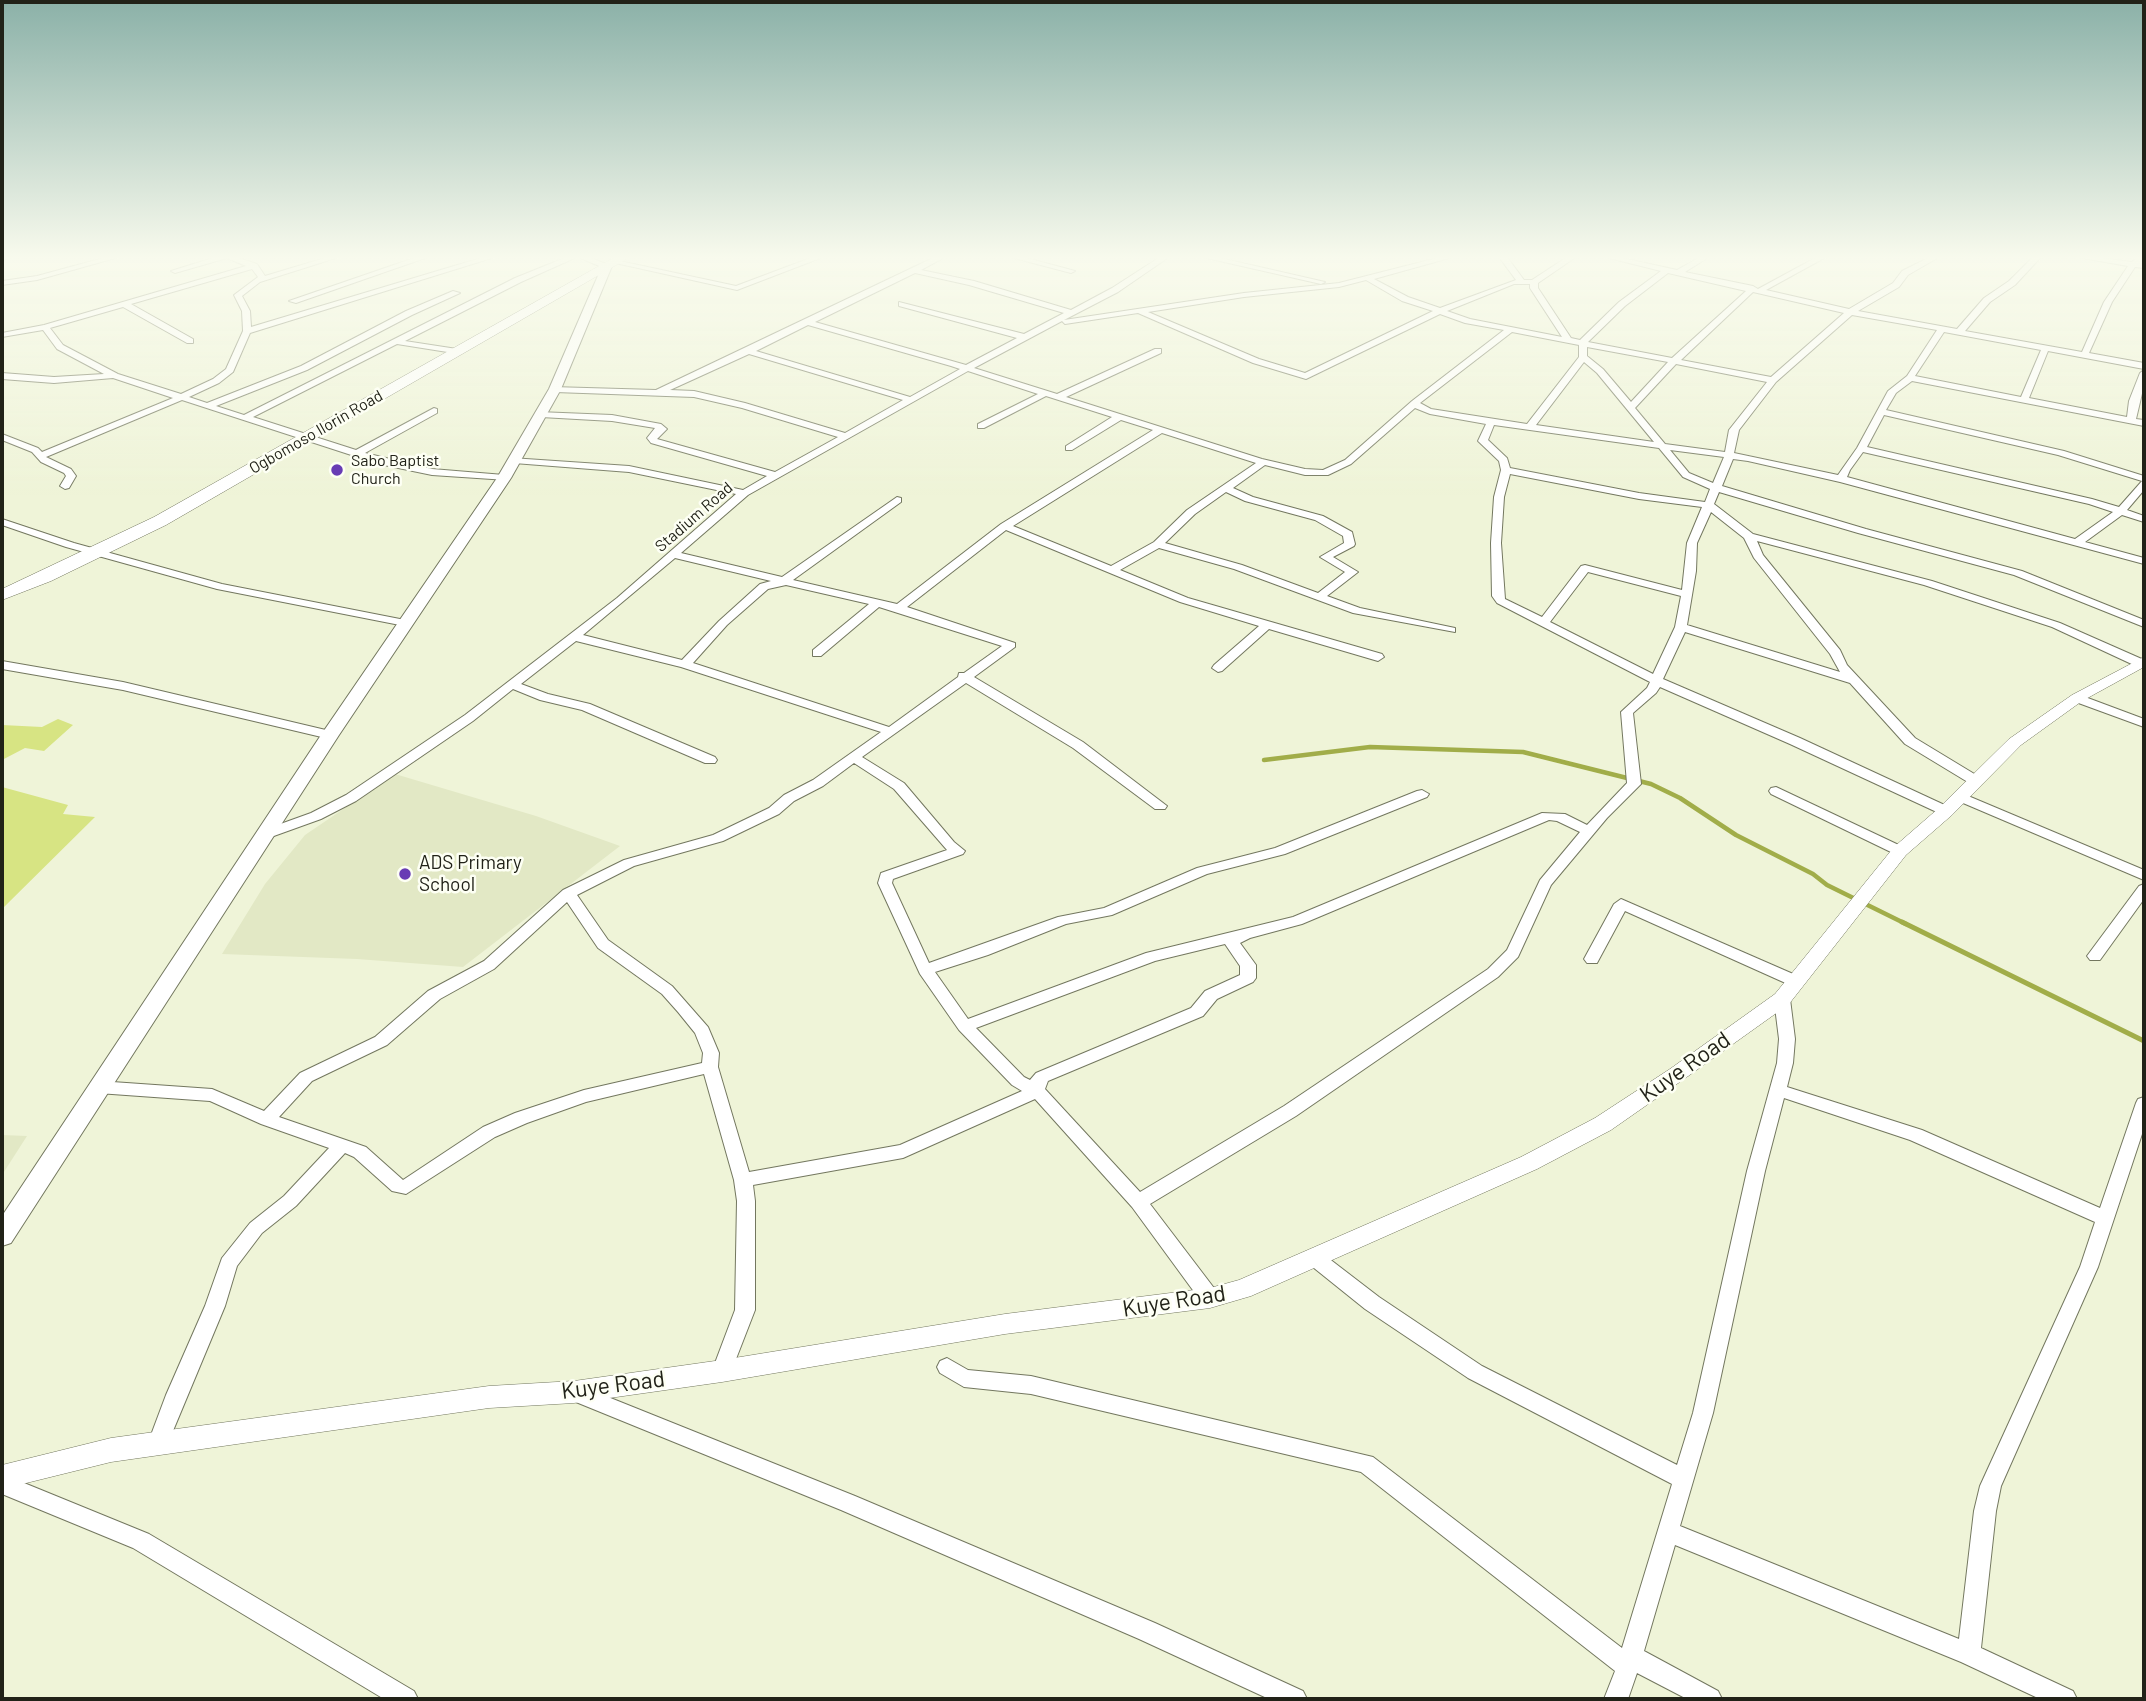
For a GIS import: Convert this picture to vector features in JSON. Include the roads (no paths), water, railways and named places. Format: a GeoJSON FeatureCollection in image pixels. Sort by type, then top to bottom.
{"type":"FeatureCollection","features":[{"type":"Feature","properties":{"kind":"highway","name":"Ogbomoso Ilorin Road"},"geometry":{"type":"LineString","coordinates":[[2,595],[160,521],[484,336]]}},
{"type":"Feature","properties":{"kind":"main road"},"geometry":{"type":"LineString","coordinates":[[2,1236],[330,735],[504,478],[555,389],[578,336]]}},
{"type":"Feature","properties":{"kind":"street"},"geometry":{"type":"LineString","coordinates":[[52,336],[60,347],[115,376],[308,436],[312,440],[356,454],[424,470],[504,478]]}},
{"type":"Feature","properties":{"kind":"street"},"geometry":{"type":"LineString","coordinates":[[182,336],[190,341]]}},
{"type":"Feature","properties":{"kind":"street"},"geometry":{"type":"LineString","coordinates":[[42,455],[216,381],[230,370],[245,336]]}},
{"type":"Feature","properties":{"kind":"street"},"geometry":{"type":"LineString","coordinates":[[209,405],[291,374],[369,336]]}},
{"type":"Feature","properties":{"kind":"street"},"geometry":{"type":"LineString","coordinates":[[372,336],[457,352]]}},
{"type":"Feature","properties":{"kind":"street"},"geometry":{"type":"LineString","coordinates":[[245,418],[410,336]]}},
{"type":"Feature","properties":{"kind":"street"},"geometry":{"type":"LineString","coordinates":[[659,392],[777,336]]}},
{"type":"Feature","properties":{"kind":"street"},"geometry":{"type":"LineString","coordinates":[[855,336],[1264,462],[1306,472],[1325,473],[1337,470],[1415,402],[1502,336]]}},
{"type":"Feature","properties":{"kind":"street"},"geometry":{"type":"LineString","coordinates":[[1198,336],[1256,361],[1306,376],[1388,336]]}},
{"type":"Feature","properties":{"kind":"street"},"geometry":{"type":"LineString","coordinates":[[1547,336],[1773,380]]}},
{"type":"Feature","properties":{"kind":"street"},"geometry":{"type":"LineString","coordinates":[[1566,336],[1568,340]]}},
{"type":"Feature","properties":{"kind":"street"},"geometry":{"type":"LineString","coordinates":[[1530,427],[1583,357],[1583,342],[1589,336]]}},
{"type":"Feature","properties":{"kind":"street"},"geometry":{"type":"LineString","coordinates":[[1631,407],[1674,361],[1702,336]]}},
{"type":"Feature","properties":{"kind":"street"},"geometry":{"type":"LineString","coordinates":[[1138,1202],[1261,1130],[1493,973],[1513,953],[1545,883],[1634,784],[1626,718],[1632,707],[1646,697],[1657,680],[1681,627],[1691,571],[1692,544],[1728,460],[1727,454],[1734,430],[1773,380],[1822,336]]}},
{"type":"Feature","properties":{"kind":"street"},"geometry":{"type":"LineString","coordinates":[[1842,479],[1892,391],[1910,378],[1937,336]]}},
{"type":"Feature","properties":{"kind":"street"},"geometry":{"type":"LineString","coordinates":[[1981,336],[2144,366]]}},
{"type":"Feature","properties":{"kind":"street"},"geometry":{"type":"LineString","coordinates":[[2084,356],[2093,336]]}},
{"type":"Feature","properties":{"kind":"street","name":"Stadium Road"},"geometry":{"type":"LineString","coordinates":[[267,834],[316,816],[351,798],[513,685],[576,637],[744,493],[1024,337]]}},
{"type":"Feature","properties":{"kind":"street"},"geometry":{"type":"LineString","coordinates":[[2024,399],[2045,349]]}},
{"type":"Feature","properties":{"kind":"street"},"geometry":{"type":"LineString","coordinates":[[748,351],[911,400]]}},
{"type":"Feature","properties":{"kind":"street"},"geometry":{"type":"LineString","coordinates":[[1056,398],[1158,351]]}},
{"type":"Feature","properties":{"kind":"street"},"geometry":{"type":"LineString","coordinates":[[1583,357],[1600,371],[1686,475],[1715,489],[2018,573],[2144,624]]}},
{"type":"Feature","properties":{"kind":"street"},"geometry":{"type":"LineString","coordinates":[[2131,421],[2134,401],[2144,373]]}},
{"type":"Feature","properties":{"kind":"street"},"geometry":{"type":"LineString","coordinates":[[2,376],[54,380],[115,376]]}},
{"type":"Feature","properties":{"kind":"street"},"geometry":{"type":"LineString","coordinates":[[1910,378],[2144,423]]}},
{"type":"Feature","properties":{"kind":"street"},"geometry":{"type":"LineString","coordinates":[[555,389],[659,392],[719,399],[845,436]]}},
{"type":"Feature","properties":{"kind":"street"},"geometry":{"type":"LineString","coordinates":[[981,426],[1044,394]]}},
{"type":"Feature","properties":{"kind":"street"},"geometry":{"type":"LineString","coordinates":[[1415,402],[1420,408],[1491,422],[1727,454],[1842,479],[2144,562]]}},
{"type":"Feature","properties":{"kind":"street"},"geometry":{"type":"LineString","coordinates":[[356,454],[434,411]]}},
{"type":"Feature","properties":{"kind":"street"},"geometry":{"type":"LineString","coordinates":[[1881,412],[2061,453],[2144,479]]}},
{"type":"Feature","properties":{"kind":"street"},"geometry":{"type":"LineString","coordinates":[[541,414],[612,418],[658,426],[662,429],[652,438],[654,442],[775,475]]}},
{"type":"Feature","properties":{"kind":"street"},"geometry":{"type":"LineString","coordinates":[[1069,448],[1119,417]]}},
{"type":"Feature","properties":{"kind":"street"},"geometry":{"type":"LineString","coordinates":[[1491,422],[1483,441],[1504,460],[1506,470],[1499,497],[1496,543],[1498,596],[1501,601],[1683,694],[1795,741],[1961,796],[2144,875]]}},
{"type":"Feature","properties":{"kind":"street"},"geometry":{"type":"LineString","coordinates":[[899,608],[1005,526],[1160,430]]}},
{"type":"Feature","properties":{"kind":"street"},"geometry":{"type":"LineString","coordinates":[[2,437],[35,450],[44,460],[68,471],[71,476],[65,486]]}},
{"type":"Feature","properties":{"kind":"street"},"geometry":{"type":"LineString","coordinates":[[1861,449],[2122,510],[2144,519]]}},
{"type":"Feature","properties":{"kind":"street"},"geometry":{"type":"LineString","coordinates":[[514,460],[628,469],[744,493]]}},
{"type":"Feature","properties":{"kind":"street"},"geometry":{"type":"LineString","coordinates":[[1112,570],[1158,544],[1191,512],[1264,462]]}},
{"type":"Feature","properties":{"kind":"street"},"geometry":{"type":"LineString","coordinates":[[1506,470],[1639,496],[1708,505],[1749,536],[1928,583],[2070,630],[2142,662]]}},
{"type":"Feature","properties":{"kind":"street"},"geometry":{"type":"LineString","coordinates":[[2078,542],[2122,510],[2144,484]]}},
{"type":"Feature","properties":{"kind":"street"},"geometry":{"type":"LineString","coordinates":[[1227,489],[1249,499],[1319,518],[1349,534],[1350,544],[1325,557],[1353,572],[1319,597]]}},
{"type":"Feature","properties":{"kind":"street"},"geometry":{"type":"LineString","coordinates":[[685,664],[723,623],[765,586],[783,582],[897,500]]}},
{"type":"Feature","properties":{"kind":"street"},"geometry":{"type":"LineString","coordinates":[[2,522],[70,545],[221,587],[405,622]]}},
{"type":"Feature","properties":{"kind":"street"},"geometry":{"type":"LineString","coordinates":[[1005,526],[1184,600],[1378,657]]}},
{"type":"Feature","properties":{"kind":"street"},"geometry":{"type":"LineString","coordinates":[[1749,536],[1758,556],[1836,653],[1841,666],[1961,796]]}},
{"type":"Feature","properties":{"kind":"street"},"geometry":{"type":"LineString","coordinates":[[1158,544],[1238,567],[1373,615],[1451,630]]}},
{"type":"Feature","properties":{"kind":"street"},"geometry":{"type":"LineString","coordinates":[[267,1119],[306,1077],[380,1041],[435,995],[489,965],[568,893],[629,863],[693,846],[743,827],[812,787],[1011,645],[899,608],[674,555]]}},
{"type":"Feature","properties":{"kind":"street"},"geometry":{"type":"LineString","coordinates":[[1543,623],[1586,568],[1685,594]]}},
{"type":"Feature","properties":{"kind":"street"},"geometry":{"type":"LineString","coordinates":[[817,653],[877,603]]}},
{"type":"Feature","properties":{"kind":"street"},"geometry":{"type":"LineString","coordinates":[[1218,668],[1266,625]]}},
{"type":"Feature","properties":{"kind":"street"},"geometry":{"type":"LineString","coordinates":[[1681,627],[1856,681]]}},
{"type":"Feature","properties":{"kind":"street"},"geometry":{"type":"LineString","coordinates":[[576,637],[685,664],[889,731]]}},
{"type":"Feature","properties":{"kind":"street","name":"Kuye Road"},"geometry":{"type":"LineString","coordinates":[[2,1477],[71,1458],[158,1443],[489,1396],[574,1392],[722,1371],[1006,1324],[1210,1298],[1243,1289],[1529,1163],[1574,1140],[1656,1088],[1789,990],[1899,851],[2028,732],[2077,698],[2142,662]]}},
{"type":"Feature","properties":{"kind":"street"},"geometry":{"type":"LineString","coordinates":[[2,665],[124,686],[330,735]]}},
{"type":"Feature","properties":{"kind":"street"},"geometry":{"type":"LineString","coordinates":[[963,677],[1079,745],[1160,806]]}},
{"type":"Feature","properties":{"kind":"street"},"geometry":{"type":"LineString","coordinates":[[513,685],[544,697],[586,707],[710,760]]}},
{"type":"Feature","properties":{"kind":"street"},"geometry":{"type":"LineString","coordinates":[[2077,698],[2144,723]]}},
{"type":"Feature","properties":{"kind":"street"},"geometry":{"type":"LineString","coordinates":[[853,757],[899,786],[949,845],[958,851],[886,876],[885,883],[925,970],[965,1026],[1018,1081],[1037,1091],[1138,1202],[1210,1298]]}},
{"type":"Feature","properties":{"kind":"street"},"geometry":{"type":"LineString","coordinates":[[1776,791],[1899,851]]}},
{"type":"Feature","properties":{"kind":"street"},"geometry":{"type":"LineString","coordinates":[[925,970],[1063,920],[1107,912],[1202,872],[1280,851],[1422,794]]}},
{"type":"Feature","properties":{"kind":"street"},"geometry":{"type":"LineString","coordinates":[[965,1026],[1140,961],[1297,921],[1548,816],[1560,817],[1589,831]]}},
{"type":"Feature","properties":{"kind":"street"},"geometry":{"type":"LineString","coordinates":[[2095,956],[2144,889]]}},
{"type":"Feature","properties":{"kind":"street"},"geometry":{"type":"LineString","coordinates":[[568,893],[603,943],[667,990],[684,1008],[702,1031],[711,1053],[710,1067],[743,1180],[746,1200],[745,1310],[722,1371]]}},
{"type":"Feature","properties":{"kind":"street"},"geometry":{"type":"LineString","coordinates":[[1592,959],[1621,904],[1789,990],[1785,1062],[1756,1171],[1703,1413],[1616,1699]]}},
{"type":"Feature","properties":{"kind":"street"},"geometry":{"type":"LineString","coordinates":[[1037,1091],[1038,1081],[1042,1077],[1197,1012],[1211,995],[1248,978],[1248,965],[1231,941],[1262,930]]}},
{"type":"Feature","properties":{"kind":"street"},"geometry":{"type":"LineString","coordinates":[[98,1087],[212,1096],[360,1152],[398,1186],[406,1187],[489,1132],[521,1118],[584,1096],[710,1067]]}},
{"type":"Feature","properties":{"kind":"street"},"geometry":{"type":"LineString","coordinates":[[1778,1090],[1916,1135],[2105,1218]]}},
{"type":"Feature","properties":{"kind":"street"},"geometry":{"type":"LineString","coordinates":[[743,1180],[903,1151],[1037,1091]]}},
{"type":"Feature","properties":{"kind":"street"},"geometry":{"type":"LineString","coordinates":[[1969,1654],[1985,1511],[1991,1486],[2089,1267],[2144,1103]]}},
{"type":"Feature","properties":{"kind":"street"},"geometry":{"type":"LineString","coordinates":[[158,1443],[215,1306],[229,1263],[256,1228],[290,1201],[342,1145]]}},
{"type":"Feature","properties":{"kind":"street"},"geometry":{"type":"LineString","coordinates":[[1316,1259],[1372,1303],[1475,1372],[1683,1479]]}},
{"type":"Feature","properties":{"kind":"street"},"geometry":{"type":"LineString","coordinates":[[947,1367],[964,1378],[1031,1385],[1366,1464],[1629,1662],[1710,1699]]}},
{"type":"Feature","properties":{"kind":"street"},"geometry":{"type":"LineString","coordinates":[[574,1392],[1035,1583],[1295,1699]]}},
{"type":"Feature","properties":{"kind":"street"},"geometry":{"type":"LineString","coordinates":[[2,1484],[142,1541],[407,1699]]}},
{"type":"Feature","properties":{"kind":"street"},"geometry":{"type":"LineString","coordinates":[[1667,1531],[1969,1654],[2065,1699]]}},
{"type":"Feature","properties":{"kind":"waterway"},"geometry":{"type":"LineString","coordinates":[[1264,760],[1370,747],[1523,752],[1651,784],[1680,798],[1736,835],[1813,874],[1827,885],[1906,924]]}},
{"type":"Feature","properties":{"kind":"waterway"},"geometry":{"type":"LineString","coordinates":[[1902,922],[2144,1041]]}},
{"type":"Feature","properties":{"kind":"place","name":"Sabo Baptist Church"},"geometry":{"type":"Point","coordinates":[337,470]}},
{"type":"Feature","properties":{"kind":"place","name":"ADS Primary School"},"geometry":{"type":"Point","coordinates":[405,874]}}]}
